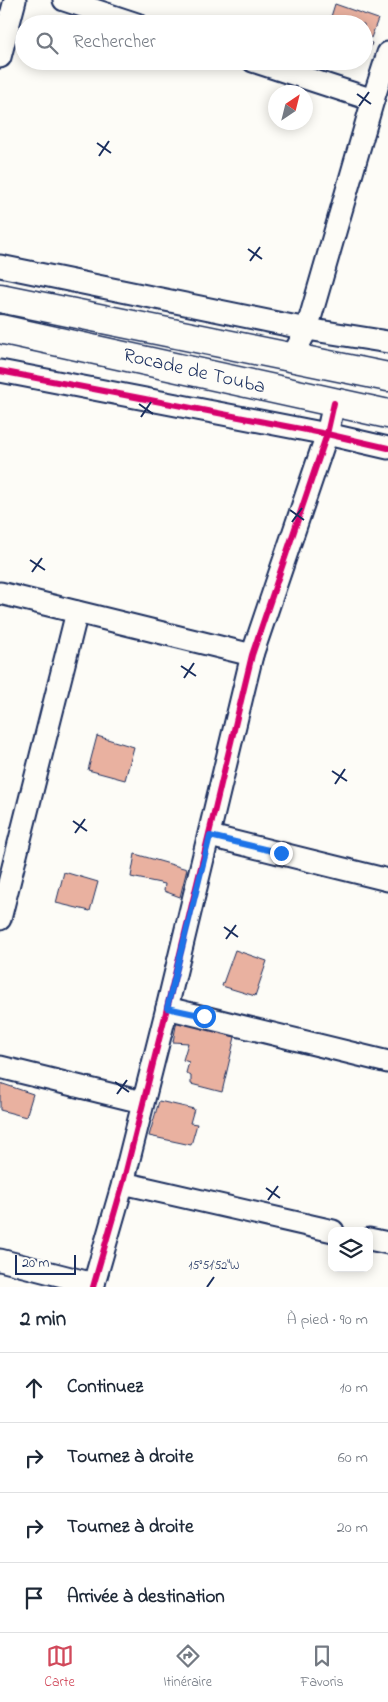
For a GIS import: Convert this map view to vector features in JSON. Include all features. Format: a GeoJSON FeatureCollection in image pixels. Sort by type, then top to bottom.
{"type":"FeatureCollection","features":[{"type":"Feature","properties":{"kind":"main road","name":"Rocade de Touba"},"geometry":{"type":"LineString","coordinates":[[0,298],[388,377]]}},
{"type":"Feature","properties":{"kind":"main road","name":"Rocade de Touba"},"geometry":{"type":"LineString","coordinates":[[0,329],[388,414]]}},
{"type":"Feature","properties":{"kind":"street"},"geometry":{"type":"LineString","coordinates":[[0,57],[15,0]]}},
{"type":"Feature","properties":{"kind":"street"},"geometry":{"type":"LineString","coordinates":[[64,0],[110,15]]}},
{"type":"Feature","properties":{"kind":"street"},"geometry":{"type":"LineString","coordinates":[[292,357],[307,329],[388,53]]}},
{"type":"Feature","properties":{"kind":"street"},"geometry":{"type":"LineString","coordinates":[[281,70],[373,100]]}},
{"type":"Feature","properties":{"kind":"street"},"geometry":{"type":"LineString","coordinates":[[0,266],[307,329],[388,342]]}},
{"type":"Feature","properties":{"kind":"street"},"geometry":{"type":"LineString","coordinates":[[0,371],[327,434],[388,448]]}},
{"type":"Feature","properties":{"kind":"street"},"geometry":{"type":"LineString","coordinates":[[0,1260],[93,1285],[123,1183],[210,836],[252,655],[327,434],[334,403]]}},
{"type":"Feature","properties":{"kind":"street"},"geometry":{"type":"LineString","coordinates":[[0,593],[252,655]]}},
{"type":"Feature","properties":{"kind":"street"},"geometry":{"type":"LineString","coordinates":[[0,919],[77,612]]}},
{"type":"Feature","properties":{"kind":"street"},"geometry":{"type":"LineString","coordinates":[[210,836],[388,880]]}},
{"type":"Feature","properties":{"kind":"street"},"geometry":{"type":"LineString","coordinates":[[167,1008],[388,1062]]}},
{"type":"Feature","properties":{"kind":"street"},"geometry":{"type":"LineString","coordinates":[[0,1067],[142,1102]]}},
{"type":"Feature","properties":{"kind":"street"},"geometry":{"type":"LineString","coordinates":[[123,1183],[328,1230]]}},
{"type":"Feature","properties":{"kind":"street"},"geometry":{"type":"LineString","coordinates":[[373,1240],[388,1243]]}},
{"type":"Feature","properties":{"kind":"building"},"geometry":{"type":"Polygon","coordinates":[[[335,4],[367,15],[332,15],[335,4]]]}},
{"type":"Feature","properties":{"kind":"building"},"geometry":{"type":"Polygon","coordinates":[[[373,17],[378,19],[373,33],[373,17]]]}},
{"type":"Feature","properties":{"kind":"building"},"geometry":{"type":"Polygon","coordinates":[[[97,736],[134,747],[125,780],[88,770],[97,736]]]}},
{"type":"Feature","properties":{"kind":"building"},"geometry":{"type":"Polygon","coordinates":[[[135,854],[187,869],[180,897],[164,891],[165,884],[131,877],[135,854]]]}},
{"type":"Feature","properties":{"kind":"building"},"geometry":{"type":"Polygon","coordinates":[[[64,872],[98,882],[90,911],[56,903],[64,872]]]}},
{"type":"Feature","properties":{"kind":"building"},"geometry":{"type":"Polygon","coordinates":[[[235,950],[267,961],[255,996],[222,986],[235,950]]]}},
{"type":"Feature","properties":{"kind":"building"},"geometry":{"type":"Polygon","coordinates":[[[177,1020],[235,1037],[222,1092],[191,1084],[191,1076],[186,1073],[189,1062],[183,1060],[188,1043],[173,1042],[177,1020]]]}},
{"type":"Feature","properties":{"kind":"building"},"geometry":{"type":"Polygon","coordinates":[[[0,1083],[33,1094],[26,1117],[0,1110],[0,1083]]]}},
{"type":"Feature","properties":{"kind":"building"},"geometry":{"type":"Polygon","coordinates":[[[159,1101],[194,1109],[190,1123],[197,1124],[191,1145],[149,1136],[159,1101]]]}},
{"type":"Feature","properties":{"kind":"cycle path"},"geometry":{"type":"LineString","coordinates":[[0,371],[327,434],[388,448]]}},
{"type":"Feature","properties":{"kind":"cycle path"},"geometry":{"type":"LineString","coordinates":[[93,1287],[123,1183],[252,655],[327,434],[334,403]]}},
{"type":"Feature","properties":{"kind":"route"},"geometry":{"type":"LineString","coordinates":[[204,1016],[167,1008],[210,836],[281,853]]}}]}
